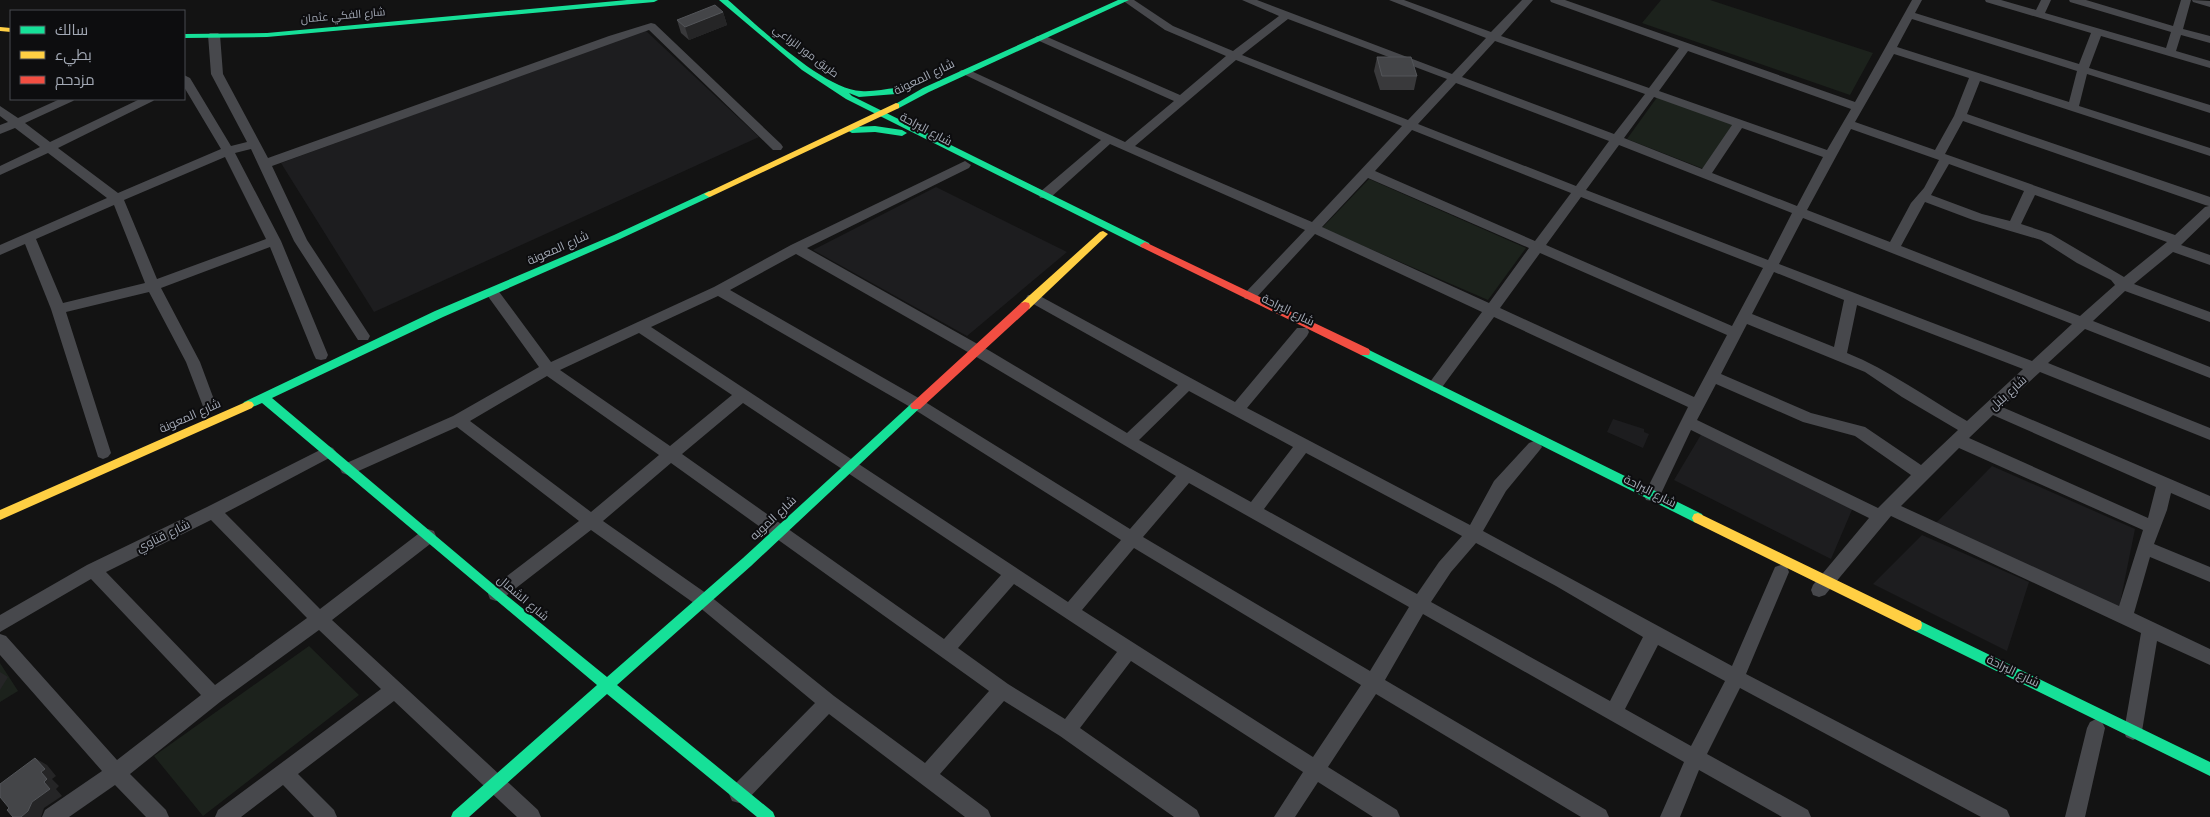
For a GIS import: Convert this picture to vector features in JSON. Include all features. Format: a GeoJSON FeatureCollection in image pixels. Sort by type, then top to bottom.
{"type":"FeatureCollection","features":[{"type":"Feature","properties":{"kind":"main road","name":"شارع الفكي عثمان"},"geometry":{"type":"LineString","coordinates":[[185,36],[267,35],[654,0]]}},
{"type":"Feature","properties":{"kind":"main road","name":"طريق مور الزراعي"},"geometry":{"type":"LineString","coordinates":[[723,0],[796,62],[826,83],[880,114]]}},
{"type":"Feature","properties":{"kind":"main road","name":"شارع المعونة"},"geometry":{"type":"LineString","coordinates":[[849,114],[905,87],[1105,0]]}},
{"type":"Feature","properties":{"kind":"main road","name":"شارع المعونة"},"geometry":{"type":"LineString","coordinates":[[0,515],[264,398],[436,309],[492,292],[617,237],[880,114],[926,90],[1126,0]]}},
{"type":"Feature","properties":{"kind":"main road"},"geometry":{"type":"LineString","coordinates":[[826,83],[859,94],[905,87]]}},
{"type":"Feature","properties":{"kind":"main road"},"geometry":{"type":"LineString","coordinates":[[920,132],[912,121],[908,107],[926,90]]}},
{"type":"Feature","properties":{"kind":"main road","name":"شارع البراحة"},"geometry":{"type":"LineString","coordinates":[[880,114],[897,120],[1652,495],[1823,585],[1931,645]]}},
{"type":"Feature","properties":{"kind":"main road","name":"شارع البراحة"},"geometry":{"type":"LineString","coordinates":[[880,114],[885,122],[965,165],[1534,447],[1781,572],[1823,585],[2210,769]]}},
{"type":"Feature","properties":{"kind":"main road"},"geometry":{"type":"LineString","coordinates":[[838,133],[864,128],[902,132]]}},
{"type":"Feature","properties":{"kind":"main road","name":"شارع المويه"},"geometry":{"type":"LineString","coordinates":[[458,817],[704,601],[1103,234]]}},
{"type":"Feature","properties":{"kind":"main road","name":"شارع الشمال"},"geometry":{"type":"LineString","coordinates":[[264,398],[496,594],[768,817]]}},
{"type":"Feature","properties":{"kind":"street"},"geometry":{"type":"LineString","coordinates":[[1126,0],[1169,28],[1235,56],[1577,191],[2210,434]]}},
{"type":"Feature","properties":{"kind":"street"},"geometry":{"type":"LineString","coordinates":[[1247,0],[1618,140],[1894,248],[2081,324],[2210,373]]}},
{"type":"Feature","properties":{"kind":"street"},"geometry":{"type":"LineString","coordinates":[[1394,0],[1830,155]]}},
{"type":"Feature","properties":{"kind":"street"},"geometry":{"type":"LineString","coordinates":[[1250,296],[1313,228],[1368,173],[1528,0]]}},
{"type":"Feature","properties":{"kind":"street"},"geometry":{"type":"LineString","coordinates":[[1555,0],[1857,107]]}},
{"type":"Feature","properties":{"kind":"street"},"geometry":{"type":"LineString","coordinates":[[1652,495],[1712,376],[1830,155],[1917,0]]}},
{"type":"Feature","properties":{"kind":"street"},"geometry":{"type":"LineString","coordinates":[[1990,0],[2210,65]]}},
{"type":"Feature","properties":{"kind":"street"},"geometry":{"type":"LineString","coordinates":[[2039,14],[2046,0]]}},
{"type":"Feature","properties":{"kind":"street"},"geometry":{"type":"LineString","coordinates":[[2074,0],[2210,40]]}},
{"type":"Feature","properties":{"kind":"street"},"geometry":{"type":"LineString","coordinates":[[2170,52],[2186,0]]}},
{"type":"Feature","properties":{"kind":"street"},"geometry":{"type":"LineString","coordinates":[[2197,0],[2210,4]]}},
{"type":"Feature","properties":{"kind":"street"},"geometry":{"type":"LineString","coordinates":[[1909,15],[2210,109]]}},
{"type":"Feature","properties":{"kind":"street"},"geometry":{"type":"LineString","coordinates":[[1126,147],[1258,36],[1286,16]]}},
{"type":"Feature","properties":{"kind":"street"},"geometry":{"type":"LineString","coordinates":[[265,164],[651,26],[776,147]]}},
{"type":"Feature","properties":{"kind":"street"},"geometry":{"type":"LineString","coordinates":[[2073,108],[2083,69],[2097,31]]}},
{"type":"Feature","properties":{"kind":"street"},"geometry":{"type":"LineString","coordinates":[[214,36],[217,74],[265,164],[302,242],[363,335]]}},
{"type":"Feature","properties":{"kind":"street"},"geometry":{"type":"LineString","coordinates":[[1041,38],[1182,100]]}},
{"type":"Feature","properties":{"kind":"street"},"geometry":{"type":"LineString","coordinates":[[1435,386],[1577,191],[1618,140],[1686,46]]}},
{"type":"Feature","properties":{"kind":"street"},"geometry":{"type":"LineString","coordinates":[[1891,49],[2210,152]]}},
{"type":"Feature","properties":{"kind":"street"},"geometry":{"type":"LineString","coordinates":[[965,72],[1109,140],[1313,228],[1697,405]]}},
{"type":"Feature","properties":{"kind":"street"},"geometry":{"type":"LineString","coordinates":[[1894,248],[1917,203],[1924,197],[1976,76]]}},
{"type":"Feature","properties":{"kind":"street"},"geometry":{"type":"LineString","coordinates":[[185,83],[228,151],[274,240],[321,355]]}},
{"type":"Feature","properties":{"kind":"street"},"geometry":{"type":"LineString","coordinates":[[0,130],[67,100]]}},
{"type":"Feature","properties":{"kind":"street"},"geometry":{"type":"LineString","coordinates":[[0,171],[147,100]]}},
{"type":"Feature","properties":{"kind":"street"},"geometry":{"type":"LineString","coordinates":[[0,110],[118,200],[153,286],[193,362],[209,406]]}},
{"type":"Feature","properties":{"kind":"street"},"geometry":{"type":"LineString","coordinates":[[1960,116],[2209,212]]}},
{"type":"Feature","properties":{"kind":"street"},"geometry":{"type":"LineString","coordinates":[[1704,174],[1739,123]]}},
{"type":"Feature","properties":{"kind":"street"},"geometry":{"type":"LineString","coordinates":[[1849,124],[2031,189],[2174,243],[2210,260]]}},
{"type":"Feature","properties":{"kind":"street"},"geometry":{"type":"LineString","coordinates":[[1045,195],[1109,140]]}},
{"type":"Feature","properties":{"kind":"street"},"geometry":{"type":"LineString","coordinates":[[2,247],[118,200],[228,151],[254,144]]}},
{"type":"Feature","properties":{"kind":"street"},"geometry":{"type":"LineString","coordinates":[[348,469],[458,420],[548,369],[719,290],[796,248],[965,165]]}},
{"type":"Feature","properties":{"kind":"street"},"geometry":{"type":"LineString","coordinates":[[1368,173],[1736,333]]}},
{"type":"Feature","properties":{"kind":"street"},"geometry":{"type":"LineString","coordinates":[[2014,226],[2031,189]]}},
{"type":"Feature","properties":{"kind":"street"},"geometry":{"type":"LineString","coordinates":[[1924,197],[1993,222],[2014,226],[2021,230],[2046,237],[2082,260],[2116,277],[2123,285],[2210,317]]}},
{"type":"Feature","properties":{"kind":"street","name":"شارع بلبل"},"geometry":{"type":"LineString","coordinates":[[1823,585],[1884,512],[1963,434],[2123,285],[2209,212]]}},
{"type":"Feature","properties":{"kind":"street"},"geometry":{"type":"LineString","coordinates":[[29,237],[58,309],[103,452]]}},
{"type":"Feature","properties":{"kind":"street"},"geometry":{"type":"LineString","coordinates":[[58,309],[153,286],[274,240]]}},
{"type":"Feature","properties":{"kind":"street"},"geometry":{"type":"LineString","coordinates":[[796,248],[976,350],[1128,441],[1801,817]]}},
{"type":"Feature","properties":{"kind":"street"},"geometry":{"type":"LineString","coordinates":[[719,290],[917,404],[1131,538],[1599,817]]}},
{"type":"Feature","properties":{"kind":"street"},"geometry":{"type":"LineString","coordinates":[[492,292],[548,369],[672,454],[1002,690],[1067,730],[1190,817]]}},
{"type":"Feature","properties":{"kind":"street"},"geometry":{"type":"LineString","coordinates":[[1839,355],[1852,297]]}},
{"type":"Feature","properties":{"kind":"street"},"geometry":{"type":"LineString","coordinates":[[1034,298],[1303,446],[1472,536],[1562,581],[1654,634],[2000,817]]}},
{"type":"Feature","properties":{"kind":"street"},"geometry":{"type":"LineString","coordinates":[[1745,317],[1870,368],[1963,434],[2153,526]]}},
{"type":"Feature","properties":{"kind":"street"},"geometry":{"type":"LineString","coordinates":[[638,326],[741,396],[1070,612],[1390,817]]}},
{"type":"Feature","properties":{"kind":"street"},"geometry":{"type":"LineString","coordinates":[[1237,410],[1302,332]]}},
{"type":"Feature","properties":{"kind":"street"},"geometry":{"type":"LineString","coordinates":[[1712,376],[1808,418],[1860,431],[1922,474]]}},
{"type":"Feature","properties":{"kind":"street"},"geometry":{"type":"LineString","coordinates":[[1128,441],[1188,384]]}},
{"type":"Feature","properties":{"kind":"street"},"geometry":{"type":"LineString","coordinates":[[496,594],[591,521],[741,396]]}},
{"type":"Feature","properties":{"kind":"street"},"geometry":{"type":"LineString","coordinates":[[1991,408],[2210,503]]}},
{"type":"Feature","properties":{"kind":"street"},"geometry":{"type":"LineString","coordinates":[[458,420],[591,521],[704,601],[828,702],[981,817]]}},
{"type":"Feature","properties":{"kind":"street"},"geometry":{"type":"LineString","coordinates":[[1688,422],[1884,512],[2210,657]]}},
{"type":"Feature","properties":{"kind":"street"},"geometry":{"type":"LineString","coordinates":[[1254,511],[1303,446]]}},
{"type":"Feature","properties":{"kind":"street"},"geometry":{"type":"LineString","coordinates":[[1284,817],[1373,683],[1419,605],[1445,567],[1472,536],[1500,486],[1534,447]]}},
{"type":"Feature","properties":{"kind":"street","name":"شارع قناوي"},"geometry":{"type":"LineString","coordinates":[[0,624],[93,570],[213,512],[328,452]]}},
{"type":"Feature","properties":{"kind":"street"},"geometry":{"type":"LineString","coordinates":[[1070,612],[1131,538],[1188,474]]}},
{"type":"Feature","properties":{"kind":"street"},"geometry":{"type":"LineString","coordinates":[[2124,618],[2145,547],[2159,510],[2165,484]]}},
{"type":"Feature","properties":{"kind":"street"},"geometry":{"type":"LineString","coordinates":[[213,512],[319,619],[531,817]]}},
{"type":"Feature","properties":{"kind":"street"},"geometry":{"type":"LineString","coordinates":[[52,817],[116,773],[214,696],[428,536]]}},
{"type":"Feature","properties":{"kind":"street"},"geometry":{"type":"LineString","coordinates":[[2145,547],[2210,575]]}},
{"type":"Feature","properties":{"kind":"street"},"geometry":{"type":"LineString","coordinates":[[93,570],[214,696]]}},
{"type":"Feature","properties":{"kind":"street"},"geometry":{"type":"LineString","coordinates":[[1670,817],[1694,758],[1736,677],[1781,572]]}},
{"type":"Feature","properties":{"kind":"street"},"geometry":{"type":"LineString","coordinates":[[946,649],[1012,574]]}},
{"type":"Feature","properties":{"kind":"street"},"geometry":{"type":"LineString","coordinates":[[2133,731],[2150,629]]}},
{"type":"Feature","properties":{"kind":"street"},"geometry":{"type":"LineString","coordinates":[[1614,713],[1654,634]]}},
{"type":"Feature","properties":{"kind":"street"},"geometry":{"type":"LineString","coordinates":[[0,642],[116,773],[159,817]]}},
{"type":"Feature","properties":{"kind":"street"},"geometry":{"type":"LineString","coordinates":[[1067,730],[1129,650]]}},
{"type":"Feature","properties":{"kind":"street"},"geometry":{"type":"LineString","coordinates":[[226,817],[395,689]]}},
{"type":"Feature","properties":{"kind":"street"},"geometry":{"type":"LineString","coordinates":[[927,775],[1002,690]]}},
{"type":"Feature","properties":{"kind":"street"},"geometry":{"type":"LineString","coordinates":[[739,794],[828,702]]}},
{"type":"Feature","properties":{"kind":"street"},"geometry":{"type":"LineString","coordinates":[[2075,817],[2096,728]]}},
{"type":"Feature","properties":{"kind":"street"},"geometry":{"type":"LineString","coordinates":[[283,772],[327,817]]}},
{"type":"Feature","properties":{"kind":"shaded area"},"geometry":{"type":"Polygon","coordinates":[[[1661,0],[1710,0],[1873,53],[1850,95],[1642,23],[1661,0]]]}},
{"type":"Feature","properties":{"kind":"shaded area"},"geometry":{"type":"Polygon","coordinates":[[[645,30],[759,137],[374,312],[281,163],[645,30]]]}},
{"type":"Feature","properties":{"kind":"shaded area"},"geometry":{"type":"Polygon","coordinates":[[[1658,96],[1733,124],[1704,169],[1627,139],[1658,96]]]}},
{"type":"Feature","properties":{"kind":"shaded area"},"geometry":{"type":"Polygon","coordinates":[[[1369,179],[1526,248],[1488,300],[1322,228],[1369,179]]]}},
{"type":"Feature","properties":{"kind":"shaded area"},"geometry":{"type":"Polygon","coordinates":[[[936,187],[1067,252],[967,336],[813,250],[936,187]]]}},
{"type":"Feature","properties":{"kind":"shaded area"},"geometry":{"type":"Polygon","coordinates":[[[1613,419],[1644,429],[1644,432],[1649,434],[1643,448],[1607,432],[1613,419]]]}},
{"type":"Feature","properties":{"kind":"shaded area"},"geometry":{"type":"Polygon","coordinates":[[[1702,433],[1854,505],[1831,559],[1674,480],[1702,433]]]}},
{"type":"Feature","properties":{"kind":"shaded area"},"geometry":{"type":"Polygon","coordinates":[[[1992,466],[2135,529],[2119,608],[1933,526],[1992,466]]]}},
{"type":"Feature","properties":{"kind":"shaded area"},"geometry":{"type":"Polygon","coordinates":[[[1922,535],[2029,582],[2007,651],[1873,584],[1922,535]]]}},
{"type":"Feature","properties":{"kind":"shaded area"},"geometry":{"type":"Polygon","coordinates":[[[309,646],[359,695],[203,816],[154,756],[309,646]]]}},
{"type":"Feature","properties":{"kind":"shaded area"},"geometry":{"type":"Polygon","coordinates":[[[0,663],[18,691],[0,702],[0,663]]]}},
{"type":"Feature","properties":{"kind":"building"},"geometry":{"type":"Polygon","coordinates":[[[715,5],[723,12],[685,27],[677,20],[715,5]]]}},
{"type":"Feature","properties":{"kind":"building"},"geometry":{"type":"Polygon","coordinates":[[[1377,57],[1411,57],[1417,76],[1382,76],[1377,57]]]}},
{"type":"Feature","properties":{"kind":"building"},"geometry":{"type":"Polygon","coordinates":[[[35,758],[45,769],[41,772],[47,779],[44,782],[50,789],[32,802],[28,811],[21,817],[13,817],[7,810],[9,808],[0,797],[0,784],[35,758]]]}},
{"type":"Feature","properties":{"kind":"traffic: fast"},"geometry":{"type":"LineString","coordinates":[[185,36],[267,35],[654,0]]}},
{"type":"Feature","properties":{"kind":"traffic: fast"},"geometry":{"type":"LineString","coordinates":[[723,0],[805,68],[849,97],[1145,245]]}},
{"type":"Feature","properties":{"kind":"traffic: fast"},"geometry":{"type":"LineString","coordinates":[[896,106],[926,90],[1125,0]]}},
{"type":"Feature","properties":{"kind":"traffic: fast"},"geometry":{"type":"LineString","coordinates":[[826,83],[859,94],[896,91]]}},
{"type":"Feature","properties":{"kind":"traffic: fast"},"geometry":{"type":"LineString","coordinates":[[852,130],[875,129],[902,133]]}},
{"type":"Feature","properties":{"kind":"traffic: fast"},"geometry":{"type":"LineString","coordinates":[[248,405],[439,314],[617,237],[709,194]]}},
{"type":"Feature","properties":{"kind":"traffic: fast"},"geometry":{"type":"LineString","coordinates":[[1365,352],[1698,518]]}},
{"type":"Feature","properties":{"kind":"traffic: fast"},"geometry":{"type":"LineString","coordinates":[[264,398],[496,594],[768,817]]}},
{"type":"Feature","properties":{"kind":"traffic: fast"},"geometry":{"type":"LineString","coordinates":[[458,817],[747,562],[916,406]]}},
{"type":"Feature","properties":{"kind":"traffic: fast"},"geometry":{"type":"LineString","coordinates":[[1916,625],[2210,769]]}},
{"type":"Feature","properties":{"kind":"traffic: slow"},"geometry":{"type":"LineString","coordinates":[[0,29],[10,30]]}},
{"type":"Feature","properties":{"kind":"traffic: slow"},"geometry":{"type":"LineString","coordinates":[[709,194],[896,106]]}},
{"type":"Feature","properties":{"kind":"traffic: slow"},"geometry":{"type":"LineString","coordinates":[[1025,306],[1103,234]]}},
{"type":"Feature","properties":{"kind":"traffic: slow"},"geometry":{"type":"LineString","coordinates":[[0,515],[248,405]]}},
{"type":"Feature","properties":{"kind":"traffic: slow"},"geometry":{"type":"LineString","coordinates":[[1698,518],[1916,625]]}},
{"type":"Feature","properties":{"kind":"traffic: jam"},"geometry":{"type":"LineString","coordinates":[[1145,245],[1365,352]]}},
{"type":"Feature","properties":{"kind":"traffic: jam"},"geometry":{"type":"LineString","coordinates":[[916,406],[1025,306]]}}]}
